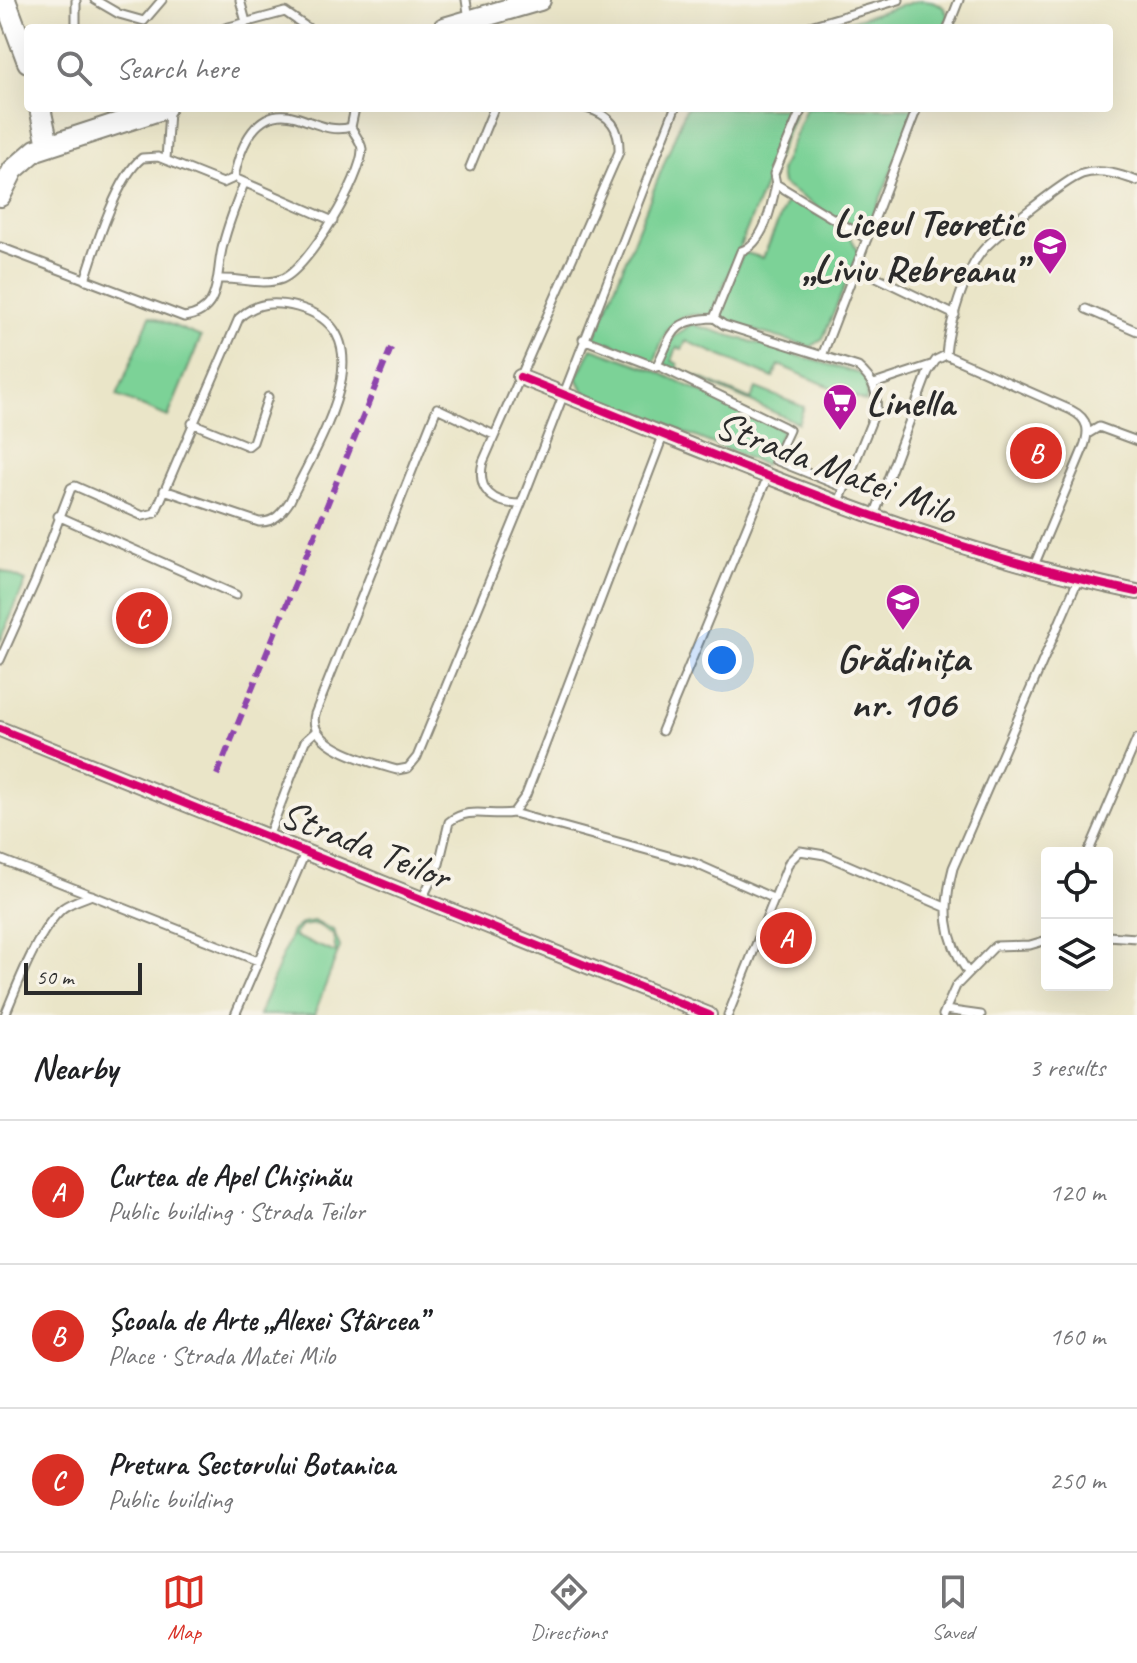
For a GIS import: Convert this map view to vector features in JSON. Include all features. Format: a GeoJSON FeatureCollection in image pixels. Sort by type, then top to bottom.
{"type":"FeatureCollection","features":[{"type":"Feature","properties":{"kind":"main road"},"geometry":{"type":"LineString","coordinates":[[5,0],[24,51]]}},
{"type":"Feature","properties":{"kind":"main road"},"geometry":{"type":"LineString","coordinates":[[483,21],[540,0]]}},
{"type":"Feature","properties":{"kind":"main road"},"geometry":{"type":"LineString","coordinates":[[41,112],[48,145]]}},
{"type":"Feature","properties":{"kind":"main road"},"geometry":{"type":"LineString","coordinates":[[2,192],[24,158],[48,145],[128,114]]}},
{"type":"Feature","properties":{"kind":"street","name":"Strada Matei Milo"},"geometry":{"type":"LineString","coordinates":[[520,377],[768,476],[842,495],[874,516],[1033,568],[1137,592]]}},
{"type":"Feature","properties":{"kind":"street","name":"Strada Teilor"},"geometry":{"type":"LineString","coordinates":[[0,729],[709,1015]]}},
{"type":"Feature","properties":{"kind":"street"},"geometry":{"type":"LineString","coordinates":[[665,1015],[671,1000]]}},
{"type":"Feature","properties":{"kind":"lane"},"geometry":{"type":"LineString","coordinates":[[0,9],[5,0]]}},
{"type":"Feature","properties":{"kind":"lane"},"geometry":{"type":"LineString","coordinates":[[76,0],[76,24]]}},
{"type":"Feature","properties":{"kind":"lane"},"geometry":{"type":"LineString","coordinates":[[95,0],[119,14],[144,21]]}},
{"type":"Feature","properties":{"kind":"lane"},"geometry":{"type":"LineString","coordinates":[[141,24],[162,0]]}},
{"type":"Feature","properties":{"kind":"lane"},"geometry":{"type":"LineString","coordinates":[[240,0],[246,22]]}},
{"type":"Feature","properties":{"kind":"lane"},"geometry":{"type":"LineString","coordinates":[[466,0],[483,21]]}},
{"type":"Feature","properties":{"kind":"lane"},"geometry":{"type":"LineString","coordinates":[[817,24],[899,0]]}},
{"type":"Feature","properties":{"kind":"lane"},"geometry":{"type":"LineString","coordinates":[[950,24],[959,0]]}},
{"type":"Feature","properties":{"kind":"lane"},"geometry":{"type":"LineString","coordinates":[[239,24],[285,12],[302,24]]}},
{"type":"Feature","properties":{"kind":"lane"},"geometry":{"type":"LineString","coordinates":[[166,160],[167,112]]}},
{"type":"Feature","properties":{"kind":"lane"},"geometry":{"type":"LineString","coordinates":[[220,279],[272,282],[301,268],[333,221],[361,156],[361,144],[351,127],[354,112]]}},
{"type":"Feature","properties":{"kind":"lane"},"geometry":{"type":"LineString","coordinates":[[470,167],[492,112]]}},
{"type":"Feature","properties":{"kind":"lane"},"geometry":{"type":"LineString","coordinates":[[521,504],[498,500],[480,486],[483,462],[619,152],[620,134],[610,119],[595,112]]}},
{"type":"Feature","properties":{"kind":"lane"},"geometry":{"type":"LineString","coordinates":[[494,435],[437,408],[315,714],[315,732],[328,744],[387,767],[402,770],[413,764],[521,504],[673,112]]}},
{"type":"Feature","properties":{"kind":"lane"},"geometry":{"type":"LineString","coordinates":[[714,318],[741,251],[750,248],[760,233],[776,184],[774,174],[800,112]]}},
{"type":"Feature","properties":{"kind":"lane"},"geometry":{"type":"LineString","coordinates":[[822,356],[915,112]]}},
{"type":"Feature","properties":{"kind":"lane"},"geometry":{"type":"LineString","coordinates":[[85,280],[109,211],[128,172],[142,158],[166,160],[223,183],[234,178],[246,138],[263,120],[289,115],[317,126],[351,127]]}},
{"type":"Feature","properties":{"kind":"lane"},"geometry":{"type":"LineString","coordinates":[[874,384],[931,365],[946,355],[955,315],[983,250],[1067,183],[1081,174],[1095,172],[1137,181]]}},
{"type":"Feature","properties":{"kind":"lane"},"geometry":{"type":"LineString","coordinates":[[234,178],[333,221]]}},
{"type":"Feature","properties":{"kind":"lane"},"geometry":{"type":"LineString","coordinates":[[0,247],[184,317],[206,308],[220,279],[221,254],[244,183]]}},
{"type":"Feature","properties":{"kind":"lane"},"geometry":{"type":"LineString","coordinates":[[776,184],[867,239]]}},
{"type":"Feature","properties":{"kind":"lane"},"geometry":{"type":"LineString","coordinates":[[856,267],[955,315]]}},
{"type":"Feature","properties":{"kind":"lane"},"geometry":{"type":"LineString","coordinates":[[0,660],[35,582],[67,493],[75,486],[149,517],[155,513],[164,490],[192,423],[236,321],[250,309],[274,303],[305,309],[324,322],[341,344],[345,368],[333,409],[290,501],[278,516],[259,522],[164,490]]}},
{"type":"Feature","properties":{"kind":"lane"},"geometry":{"type":"LineString","coordinates":[[1086,309],[1137,331]]}},
{"type":"Feature","properties":{"kind":"lane"},"geometry":{"type":"LineString","coordinates":[[583,339],[647,365],[657,365],[789,430],[775,460],[842,495],[876,410],[874,384],[858,367],[724,325],[714,318],[684,322],[673,330],[657,365]]}},
{"type":"Feature","properties":{"kind":"lane"},"geometry":{"type":"LineString","coordinates":[[946,355],[1081,415],[1089,433]]}},
{"type":"Feature","properties":{"kind":"lane"},"geometry":{"type":"LineString","coordinates":[[874,516],[931,365]]}},
{"type":"Feature","properties":{"kind":"lane"},"geometry":{"type":"LineString","coordinates":[[192,423],[248,446],[253,442],[268,397]]}},
{"type":"Feature","properties":{"kind":"lane"},"geometry":{"type":"LineString","coordinates":[[1033,568],[1089,433],[1099,427],[1137,441]]}},
{"type":"Feature","properties":{"kind":"lane"},"geometry":{"type":"LineString","coordinates":[[513,813],[526,795],[562,707],[664,434]]}},
{"type":"Feature","properties":{"kind":"lane"},"geometry":{"type":"LineString","coordinates":[[662,731],[768,476]]}},
{"type":"Feature","properties":{"kind":"lane"},"geometry":{"type":"LineString","coordinates":[[58,516],[236,595]]}},
{"type":"Feature","properties":{"kind":"lane"},"geometry":{"type":"LineString","coordinates":[[967,971],[953,945],[945,907],[960,849],[1078,580]]}},
{"type":"Feature","properties":{"kind":"lane"},"geometry":{"type":"LineString","coordinates":[[268,837],[305,741],[315,732]]}},
{"type":"Feature","properties":{"kind":"lane"},"geometry":{"type":"LineString","coordinates":[[1091,847],[1137,739]]}},
{"type":"Feature","properties":{"kind":"lane"},"geometry":{"type":"LineString","coordinates":[[422,899],[439,864],[449,822],[466,812],[513,813],[694,863],[775,899]]}},
{"type":"Feature","properties":{"kind":"lane"},"geometry":{"type":"LineString","coordinates":[[728,1015],[793,854],[807,851],[945,907]]}},
{"type":"Feature","properties":{"kind":"lane"},"geometry":{"type":"LineString","coordinates":[[235,1015],[305,853]]}},
{"type":"Feature","properties":{"kind":"lane"},"geometry":{"type":"LineString","coordinates":[[0,859],[258,961]]}},
{"type":"Feature","properties":{"kind":"lane"},"geometry":{"type":"LineString","coordinates":[[5,1015],[50,925],[62,909],[93,895]]}},
{"type":"Feature","properties":{"kind":"lane"},"geometry":{"type":"LineString","coordinates":[[1113,936],[1137,938]]}},
{"type":"Feature","properties":{"kind":"lane"},"geometry":{"type":"LineString","coordinates":[[981,1015],[944,1013],[967,971],[995,946],[1041,942]]}},
{"type":"Feature","properties":{"kind":"green space"},"geometry":{"type":"Polygon","coordinates":[[[920,0],[938,3],[949,21],[949,24],[840,24],[920,0]]]}},
{"type":"Feature","properties":{"kind":"green space"},"geometry":{"type":"Polygon","coordinates":[[[684,112],[795,112],[712,314],[683,317],[670,326],[654,364],[609,342],[606,346],[594,340],[684,112]]]}},
{"type":"Feature","properties":{"kind":"green space"},"geometry":{"type":"Polygon","coordinates":[[[804,112],[915,112],[868,229],[837,220],[782,184],[780,171],[804,112]]]}},
{"type":"Feature","properties":{"kind":"green space"},"geometry":{"type":"Polygon","coordinates":[[[788,198],[847,230],[859,253],[823,338],[811,347],[725,322],[720,314],[743,252],[763,258],[788,198]]]}},
{"type":"Feature","properties":{"kind":"green space"},"geometry":{"type":"Polygon","coordinates":[[[150,316],[201,337],[168,417],[117,396],[150,316]]]}},
{"type":"Feature","properties":{"kind":"green space"},"geometry":{"type":"Polygon","coordinates":[[[691,324],[864,375],[868,387],[866,402],[779,365],[773,378],[686,341],[682,349],[677,347],[672,361],[678,364],[677,368],[751,400],[756,388],[804,407],[798,423],[663,363],[673,338],[691,324]]]}},
{"type":"Feature","properties":{"kind":"green space"},"geometry":{"type":"Polygon","coordinates":[[[592,348],[654,370],[783,430],[765,465],[584,392],[577,378],[592,348]]]}},
{"type":"Feature","properties":{"kind":"green space"},"geometry":{"type":"Polygon","coordinates":[[[0,570],[26,581],[0,641],[0,570]]]}},
{"type":"Feature","properties":{"kind":"green space"},"geometry":{"type":"Polygon","coordinates":[[[314,921],[333,930],[340,947],[314,1015],[259,1015],[292,931],[302,923],[314,921]],[[316,924],[301,926],[293,936],[336,953],[333,934],[316,924]]]}},
{"type":"Feature","properties":{"kind":"marked path"},"geometry":{"type":"LineString","coordinates":[[217,775],[391,348]]}},
{"type":"Feature","properties":{"kind":"cycle path"},"geometry":{"type":"LineString","coordinates":[[520,377],[748,469],[901,526],[1057,573],[1137,592]]}},
{"type":"Feature","properties":{"kind":"cycle path"},"geometry":{"type":"LineString","coordinates":[[0,729],[709,1015]]}},
{"type":"Feature","properties":{"kind":"place","name":"Liceul Teoretic „Liviu Rebreanu”"},"geometry":{"type":"Point","coordinates":[1050,276]}},
{"type":"Feature","properties":{"kind":"place","name":"Linella"},"geometry":{"type":"Point","coordinates":[840,432]}},
{"type":"Feature","properties":{"kind":"place","name":"Școala de Arte „Alexei Stârcea”"},"geometry":{"type":"Point","coordinates":[1036,453]}},
{"type":"Feature","properties":{"kind":"place","name":"Pretura Sectorului Botanica"},"geometry":{"type":"Point","coordinates":[142,618]}},
{"type":"Feature","properties":{"kind":"place","name":"Grădinița nr. 106"},"geometry":{"type":"Point","coordinates":[903,632]}},
{"type":"Feature","properties":{"kind":"place","name":"Curtea de Apel Chișinău"},"geometry":{"type":"Point","coordinates":[786,938]}}]}
